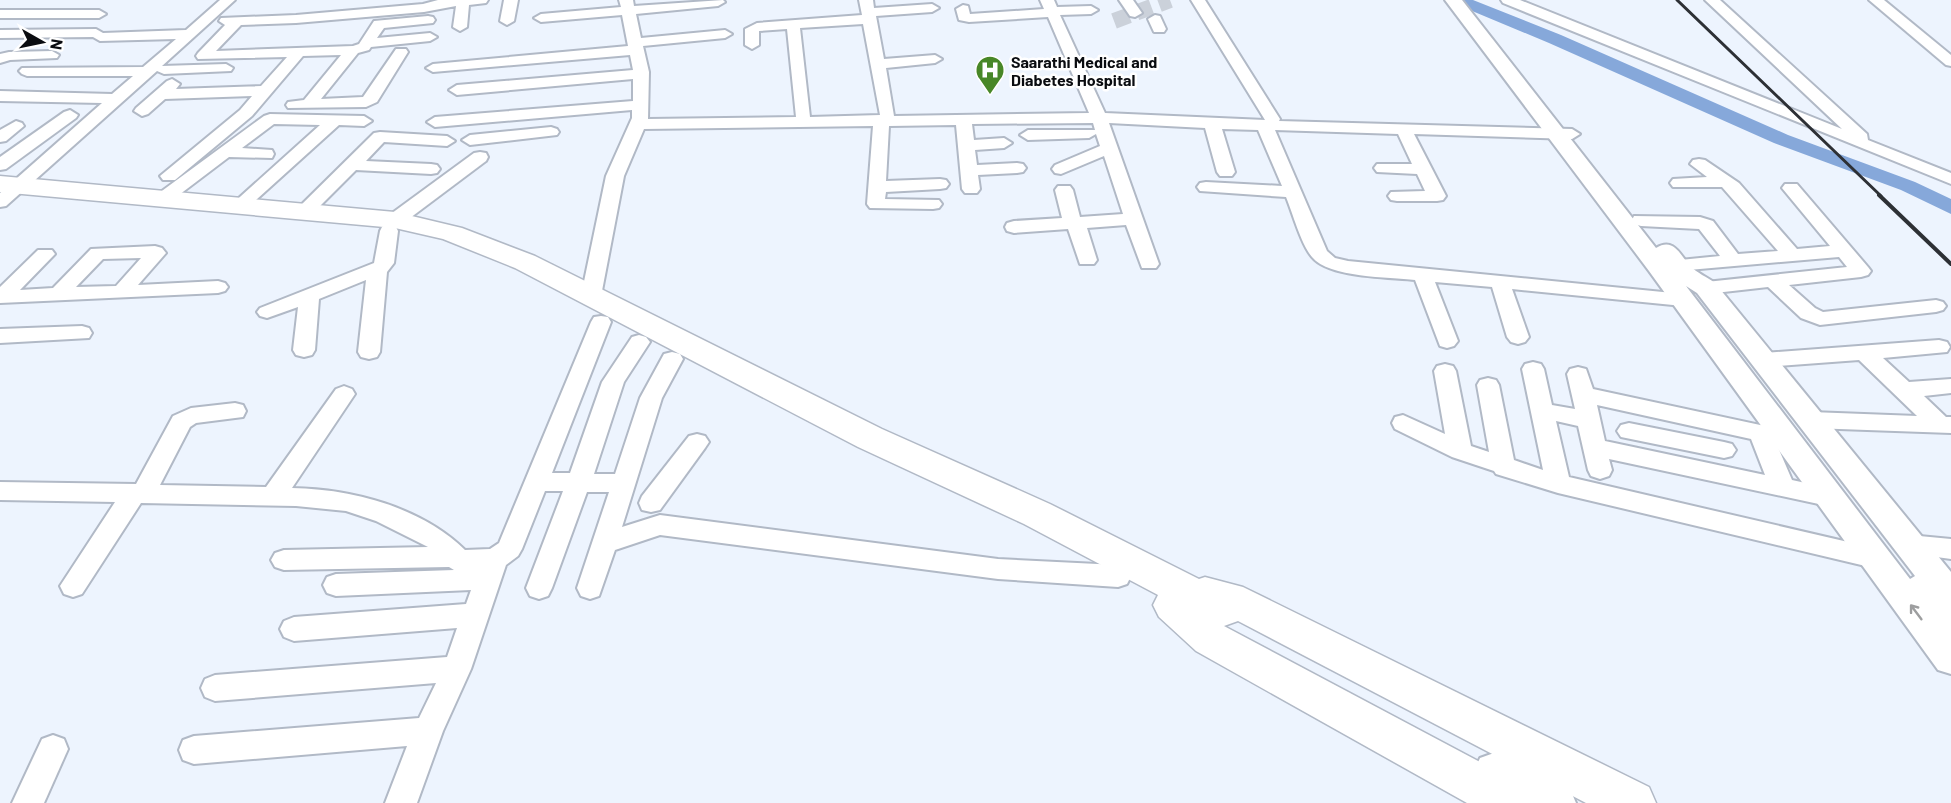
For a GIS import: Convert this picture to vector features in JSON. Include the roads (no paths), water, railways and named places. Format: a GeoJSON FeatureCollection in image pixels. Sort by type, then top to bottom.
{"type":"FeatureCollection","features":[{"type":"Feature","properties":{"kind":"highway"},"geometry":{"type":"LineString","coordinates":[[4,188],[305,211],[392,226],[462,251],[596,309],[1037,514],[1219,618]]}},
{"type":"Feature","properties":{"kind":"highway"},"geometry":{"type":"LineString","coordinates":[[4,188],[392,226]]}},
{"type":"Feature","properties":{"kind":"highway"},"geometry":{"type":"LineString","coordinates":[[596,309],[639,342],[672,359],[1031,529],[1118,576],[1177,596],[1229,598],[1632,803]]}},
{"type":"Feature","properties":{"kind":"highway"},"geometry":{"type":"LineString","coordinates":[[1177,596],[1210,639],[1510,803]]}},
{"type":"Feature","properties":{"kind":"main road"},"geometry":{"type":"LineString","coordinates":[[1462,5],[1562,132],[1687,281],[1764,360],[1951,597]]}},
{"type":"Feature","properties":{"kind":"main road"},"geometry":{"type":"LineString","coordinates":[[1562,132],[1641,220],[1687,281],[1721,333],[1951,622]]}},
{"type":"Feature","properties":{"kind":"main road"},"geometry":{"type":"LineString","coordinates":[[1687,281],[1773,436],[1828,497],[1951,659]]}},
{"type":"Feature","properties":{"kind":"main road"},"geometry":{"type":"LineString","coordinates":[[1219,618],[1557,803]]}},
{"type":"Feature","properties":{"kind":"main road"},"geometry":{"type":"LineString","coordinates":[[1219,618],[1605,803]]}},
{"type":"Feature","properties":{"kind":"street"},"geometry":{"type":"LineString","coordinates":[[4,188],[117,99],[228,0]]}},
{"type":"Feature","properties":{"kind":"street"},"geometry":{"type":"LineString","coordinates":[[345,21],[350,0]]}},
{"type":"Feature","properties":{"kind":"street"},"geometry":{"type":"LineString","coordinates":[[224,34],[310,29],[345,21],[381,6],[481,0]]}},
{"type":"Feature","properties":{"kind":"street"},"geometry":{"type":"LineString","coordinates":[[507,21],[511,0]]}},
{"type":"Feature","properties":{"kind":"street"},"geometry":{"type":"LineString","coordinates":[[1126,0],[1135,13]]}},
{"type":"Feature","properties":{"kind":"street"},"geometry":{"type":"LineString","coordinates":[[1198,0],[1269,122],[1293,192],[1319,254],[1328,262],[1347,267],[1500,282],[1772,280],[1861,271],[1791,188]]}},
{"type":"Feature","properties":{"kind":"street"},"geometry":{"type":"LineString","coordinates":[[1508,0],[1951,179]]}},
{"type":"Feature","properties":{"kind":"street"},"geometry":{"type":"LineString","coordinates":[[1712,0],[1870,147]]}},
{"type":"Feature","properties":{"kind":"street"},"geometry":{"type":"LineString","coordinates":[[1876,0],[1951,62]]}},
{"type":"Feature","properties":{"kind":"street"},"geometry":{"type":"LineString","coordinates":[[460,27],[463,1]]}},
{"type":"Feature","properties":{"kind":"street"},"geometry":{"type":"LineString","coordinates":[[968,4],[964,16],[969,18],[1049,6],[1090,10]]}},
{"type":"Feature","properties":{"kind":"street"},"geometry":{"type":"LineString","coordinates":[[541,18],[627,9],[720,6]]}},
{"type":"Feature","properties":{"kind":"street"},"geometry":{"type":"LineString","coordinates":[[1049,6],[1048,28],[1102,128],[1149,264]]}},
{"type":"Feature","properties":{"kind":"street"},"geometry":{"type":"LineString","coordinates":[[752,45],[753,27],[793,24],[868,10],[932,8]]}},
{"type":"Feature","properties":{"kind":"street"},"geometry":{"type":"LineString","coordinates":[[401,803],[428,731],[457,669],[491,569],[509,549],[536,482],[596,309],[615,176],[639,116],[641,74],[627,9]]}},
{"type":"Feature","properties":{"kind":"street"},"geometry":{"type":"LineString","coordinates":[[868,10],[878,64],[884,117],[876,201],[879,205],[933,204]]}},
{"type":"Feature","properties":{"kind":"street"},"geometry":{"type":"LineString","coordinates":[[0,14],[99,14]]}},
{"type":"Feature","properties":{"kind":"street"},"geometry":{"type":"LineString","coordinates":[[238,20],[203,56],[245,54],[293,57]]}},
{"type":"Feature","properties":{"kind":"street"},"geometry":{"type":"LineString","coordinates":[[164,70],[360,49],[368,43],[379,24],[428,20]]}},
{"type":"Feature","properties":{"kind":"street"},"geometry":{"type":"LineString","coordinates":[[205,21],[345,21]]}},
{"type":"Feature","properties":{"kind":"street"},"geometry":{"type":"LineString","coordinates":[[793,24],[803,115]]}},
{"type":"Feature","properties":{"kind":"street"},"geometry":{"type":"LineString","coordinates":[[962,30],[1048,28]]}},
{"type":"Feature","properties":{"kind":"street"},"geometry":{"type":"LineString","coordinates":[[151,199],[251,108],[293,57],[310,29]]}},
{"type":"Feature","properties":{"kind":"street"},"geometry":{"type":"LineString","coordinates":[[0,34],[128,36],[190,34]]}},
{"type":"Feature","properties":{"kind":"street"},"geometry":{"type":"LineString","coordinates":[[0,59],[55,51],[76,34]]}},
{"type":"Feature","properties":{"kind":"street"},"geometry":{"type":"LineString","coordinates":[[110,50],[128,36]]}},
{"type":"Feature","properties":{"kind":"street"},"geometry":{"type":"LineString","coordinates":[[368,43],[430,38]]}},
{"type":"Feature","properties":{"kind":"street"},"geometry":{"type":"LineString","coordinates":[[245,54],[257,39]]}},
{"type":"Feature","properties":{"kind":"street"},"geometry":{"type":"LineString","coordinates":[[433,68],[726,40]]}},
{"type":"Feature","properties":{"kind":"street"},"geometry":{"type":"LineString","coordinates":[[1929,44],[1951,46]]}},
{"type":"Feature","properties":{"kind":"street"},"geometry":{"type":"LineString","coordinates":[[309,104],[353,50]]}},
{"type":"Feature","properties":{"kind":"street"},"geometry":{"type":"LineString","coordinates":[[251,108],[366,102],[371,99],[401,52]]}},
{"type":"Feature","properties":{"kind":"street"},"geometry":{"type":"LineString","coordinates":[[878,64],[935,59]]}},
{"type":"Feature","properties":{"kind":"street"},"geometry":{"type":"LineString","coordinates":[[142,111],[189,69]]}},
{"type":"Feature","properties":{"kind":"street"},"geometry":{"type":"LineString","coordinates":[[27,71],[147,72]]}},
{"type":"Feature","properties":{"kind":"street"},"geometry":{"type":"LineString","coordinates":[[457,90],[641,74]]}},
{"type":"Feature","properties":{"kind":"street"},"geometry":{"type":"LineString","coordinates":[[161,94],[266,91]]}},
{"type":"Feature","properties":{"kind":"street"},"geometry":{"type":"LineString","coordinates":[[0,96],[117,99]]}},
{"type":"Feature","properties":{"kind":"street"},"geometry":{"type":"LineString","coordinates":[[435,122],[555,112],[639,116],[884,117],[1102,128],[1269,122],[1404,130],[1562,132]]}},
{"type":"Feature","properties":{"kind":"street"},"geometry":{"type":"LineString","coordinates":[[267,312],[377,270],[384,263],[392,226],[473,148],[550,140],[555,112]]}},
{"type":"Feature","properties":{"kind":"street"},"geometry":{"type":"LineString","coordinates":[[4,188],[70,115]]}},
{"type":"Feature","properties":{"kind":"street"},"geometry":{"type":"LineString","coordinates":[[639,116],[803,115],[963,119],[1102,128]]}},
{"type":"Feature","properties":{"kind":"street"},"geometry":{"type":"LineString","coordinates":[[151,199],[225,152],[270,119],[364,122]]}},
{"type":"Feature","properties":{"kind":"street"},"geometry":{"type":"LineString","coordinates":[[473,148],[476,119]]}},
{"type":"Feature","properties":{"kind":"street"},"geometry":{"type":"LineString","coordinates":[[963,119],[970,189]]}},
{"type":"Feature","properties":{"kind":"street"},"geometry":{"type":"LineString","coordinates":[[240,205],[335,120]]}},
{"type":"Feature","properties":{"kind":"street"},"geometry":{"type":"LineString","coordinates":[[1028,135],[1102,128],[1269,122],[1562,132]]}},
{"type":"Feature","properties":{"kind":"street"},"geometry":{"type":"LineString","coordinates":[[1212,124],[1226,172]]}},
{"type":"Feature","properties":{"kind":"street"},"geometry":{"type":"LineString","coordinates":[[0,137],[16,126]]}},
{"type":"Feature","properties":{"kind":"street"},"geometry":{"type":"LineString","coordinates":[[1061,169],[1102,128]]}},
{"type":"Feature","properties":{"kind":"street"},"geometry":{"type":"LineString","coordinates":[[1397,196],[1437,196],[1404,130]]}},
{"type":"Feature","properties":{"kind":"street"},"geometry":{"type":"LineString","coordinates":[[305,211],[380,137],[447,141]]}},
{"type":"Feature","properties":{"kind":"street"},"geometry":{"type":"LineString","coordinates":[[966,145],[1004,143]]}},
{"type":"Feature","properties":{"kind":"street"},"geometry":{"type":"LineString","coordinates":[[225,152],[266,154]]}},
{"type":"Feature","properties":{"kind":"street"},"geometry":{"type":"LineString","coordinates":[[1699,164],[1727,182],[1792,255]]}},
{"type":"Feature","properties":{"kind":"street"},"geometry":{"type":"LineString","coordinates":[[352,165],[431,170]]}},
{"type":"Feature","properties":{"kind":"street"},"geometry":{"type":"LineString","coordinates":[[969,170],[1017,168]]}},
{"type":"Feature","properties":{"kind":"street"},"geometry":{"type":"LineString","coordinates":[[1383,168],[1424,169]]}},
{"type":"Feature","properties":{"kind":"street"},"geometry":{"type":"LineString","coordinates":[[1679,183],[1727,182]]}},
{"type":"Feature","properties":{"kind":"street"},"geometry":{"type":"LineString","coordinates":[[877,187],[940,184]]}},
{"type":"Feature","properties":{"kind":"street"},"geometry":{"type":"LineString","coordinates":[[1206,187],[1293,192]]}},
{"type":"Feature","properties":{"kind":"street"},"geometry":{"type":"LineString","coordinates":[[1064,190],[1087,260]]}},
{"type":"Feature","properties":{"kind":"street"},"geometry":{"type":"LineString","coordinates":[[1014,227],[1134,219]]}},
{"type":"Feature","properties":{"kind":"street"},"geometry":{"type":"LineString","coordinates":[[1641,220],[1706,225],[1733,260]]}},
{"type":"Feature","properties":{"kind":"street"},"geometry":{"type":"LineString","coordinates":[[1687,281],[1733,260],[1844,251]]}},
{"type":"Feature","properties":{"kind":"street"},"geometry":{"type":"LineString","coordinates":[[59,294],[98,253],[155,252],[122,291]]}},
{"type":"Feature","properties":{"kind":"street"},"geometry":{"type":"LineString","coordinates":[[1,297],[45,254]]}},
{"type":"Feature","properties":{"kind":"street"},"geometry":{"type":"LineString","coordinates":[[369,352],[377,270]]}},
{"type":"Feature","properties":{"kind":"street"},"geometry":{"type":"LineString","coordinates":[[1423,275],[1447,341]]}},
{"type":"Feature","properties":{"kind":"street"},"geometry":{"type":"LineString","coordinates":[[1772,280],[1808,313],[1820,319],[1936,306]]}},
{"type":"Feature","properties":{"kind":"street"},"geometry":{"type":"LineString","coordinates":[[1500,282],[1518,337]]}},
{"type":"Feature","properties":{"kind":"street"},"geometry":{"type":"LineString","coordinates":[[1,297],[218,287]]}},
{"type":"Feature","properties":{"kind":"street"},"geometry":{"type":"LineString","coordinates":[[304,350],[309,296]]}},
{"type":"Feature","properties":{"kind":"street"},"geometry":{"type":"LineString","coordinates":[[0,336],[82,333]]}},
{"type":"Feature","properties":{"kind":"street"},"geometry":{"type":"LineString","coordinates":[[539,588],[600,424],[613,382],[639,342]]}},
{"type":"Feature","properties":{"kind":"street"},"geometry":{"type":"LineString","coordinates":[[1764,360],[1939,347]]}},
{"type":"Feature","properties":{"kind":"street"},"geometry":{"type":"LineString","coordinates":[[1864,353],[1946,425]]}},
{"type":"Feature","properties":{"kind":"street"},"geometry":{"type":"LineString","coordinates":[[590,588],[653,392],[672,359]]}},
{"type":"Feature","properties":{"kind":"street"},"geometry":{"type":"LineString","coordinates":[[1533,369],[1558,484]]}},
{"type":"Feature","properties":{"kind":"street"},"geometry":{"type":"LineString","coordinates":[[1445,371],[1460,451]]}},
{"type":"Feature","properties":{"kind":"street"},"geometry":{"type":"LineString","coordinates":[[1600,471],[1581,384],[1617,402],[1773,436],[1783,488]]}},
{"type":"Feature","properties":{"kind":"street"},"geometry":{"type":"LineString","coordinates":[[1488,385],[1504,468]]}},
{"type":"Feature","properties":{"kind":"street"},"geometry":{"type":"LineString","coordinates":[[1904,390],[1951,386]]}},
{"type":"Feature","properties":{"kind":"street"},"geometry":{"type":"LineString","coordinates":[[273,496],[344,394]]}},
{"type":"Feature","properties":{"kind":"street"},"geometry":{"type":"LineString","coordinates":[[1617,402],[1640,457]]}},
{"type":"Feature","properties":{"kind":"street"},"geometry":{"type":"LineString","coordinates":[[73,586],[139,493],[181,422],[191,416],[236,411]]}},
{"type":"Feature","properties":{"kind":"street"},"geometry":{"type":"LineString","coordinates":[[1543,411],[1589,420]]}},
{"type":"Feature","properties":{"kind":"street"},"geometry":{"type":"LineString","coordinates":[[1811,420],[1946,425]]}},
{"type":"Feature","properties":{"kind":"street"},"geometry":{"type":"LineString","coordinates":[[1403,423],[1460,451],[1504,468],[1558,484],[1874,558]]}},
{"type":"Feature","properties":{"kind":"street"},"geometry":{"type":"LineString","coordinates":[[1629,431],[1724,450]]}},
{"type":"Feature","properties":{"kind":"street"},"geometry":{"type":"LineString","coordinates":[[604,543],[615,542],[651,514],[697,442]]}},
{"type":"Feature","properties":{"kind":"street"},"geometry":{"type":"LineString","coordinates":[[1595,447],[1828,497]]}},
{"type":"Feature","properties":{"kind":"street"},"geometry":{"type":"LineString","coordinates":[[536,482],[578,481],[621,490],[648,499],[651,514]]}},
{"type":"Feature","properties":{"kind":"street"},"geometry":{"type":"LineString","coordinates":[[0,491],[273,496],[346,502],[373,510],[439,541],[459,561],[491,569]]}},
{"type":"Feature","properties":{"kind":"street"},"geometry":{"type":"LineString","coordinates":[[651,514],[998,569],[1118,576]]}},
{"type":"Feature","properties":{"kind":"street"},"geometry":{"type":"LineString","coordinates":[[1909,545],[1951,549]]}},
{"type":"Feature","properties":{"kind":"street"},"geometry":{"type":"LineString","coordinates":[[284,560],[454,557]]}},
{"type":"Feature","properties":{"kind":"street"},"geometry":{"type":"LineString","coordinates":[[336,585],[491,569]]}},
{"type":"Feature","properties":{"kind":"street"},"geometry":{"type":"LineString","coordinates":[[294,629],[475,615]]}},
{"type":"Feature","properties":{"kind":"street"},"geometry":{"type":"LineString","coordinates":[[215,688],[457,669]]}},
{"type":"Feature","properties":{"kind":"street"},"geometry":{"type":"LineString","coordinates":[[194,750],[428,731]]}},
{"type":"Feature","properties":{"kind":"street"},"geometry":{"type":"LineString","coordinates":[[28,803],[53,750]]}},
{"type":"Feature","properties":{"kind":"waterway"},"geometry":{"type":"LineString","coordinates":[[1459,0],[1555,39],[1781,139],[1908,186],[1951,207]]}},
{"type":"Feature","properties":{"kind":"tunnel"},"geometry":{"type":"LineString","coordinates":[[1114,21],[1170,0]]}},
{"type":"Feature","properties":{"kind":"railway"},"geometry":{"type":"LineString","coordinates":[[1677,0],[1881,196]]}},
{"type":"Feature","properties":{"kind":"railway"},"geometry":{"type":"LineString","coordinates":[[1879,195],[1951,264]]}},
{"type":"Feature","properties":{"kind":"place","name":"Saarathi Medical and Diabetes Hospital"},"geometry":{"type":"Point","coordinates":[990,96]}}]}
